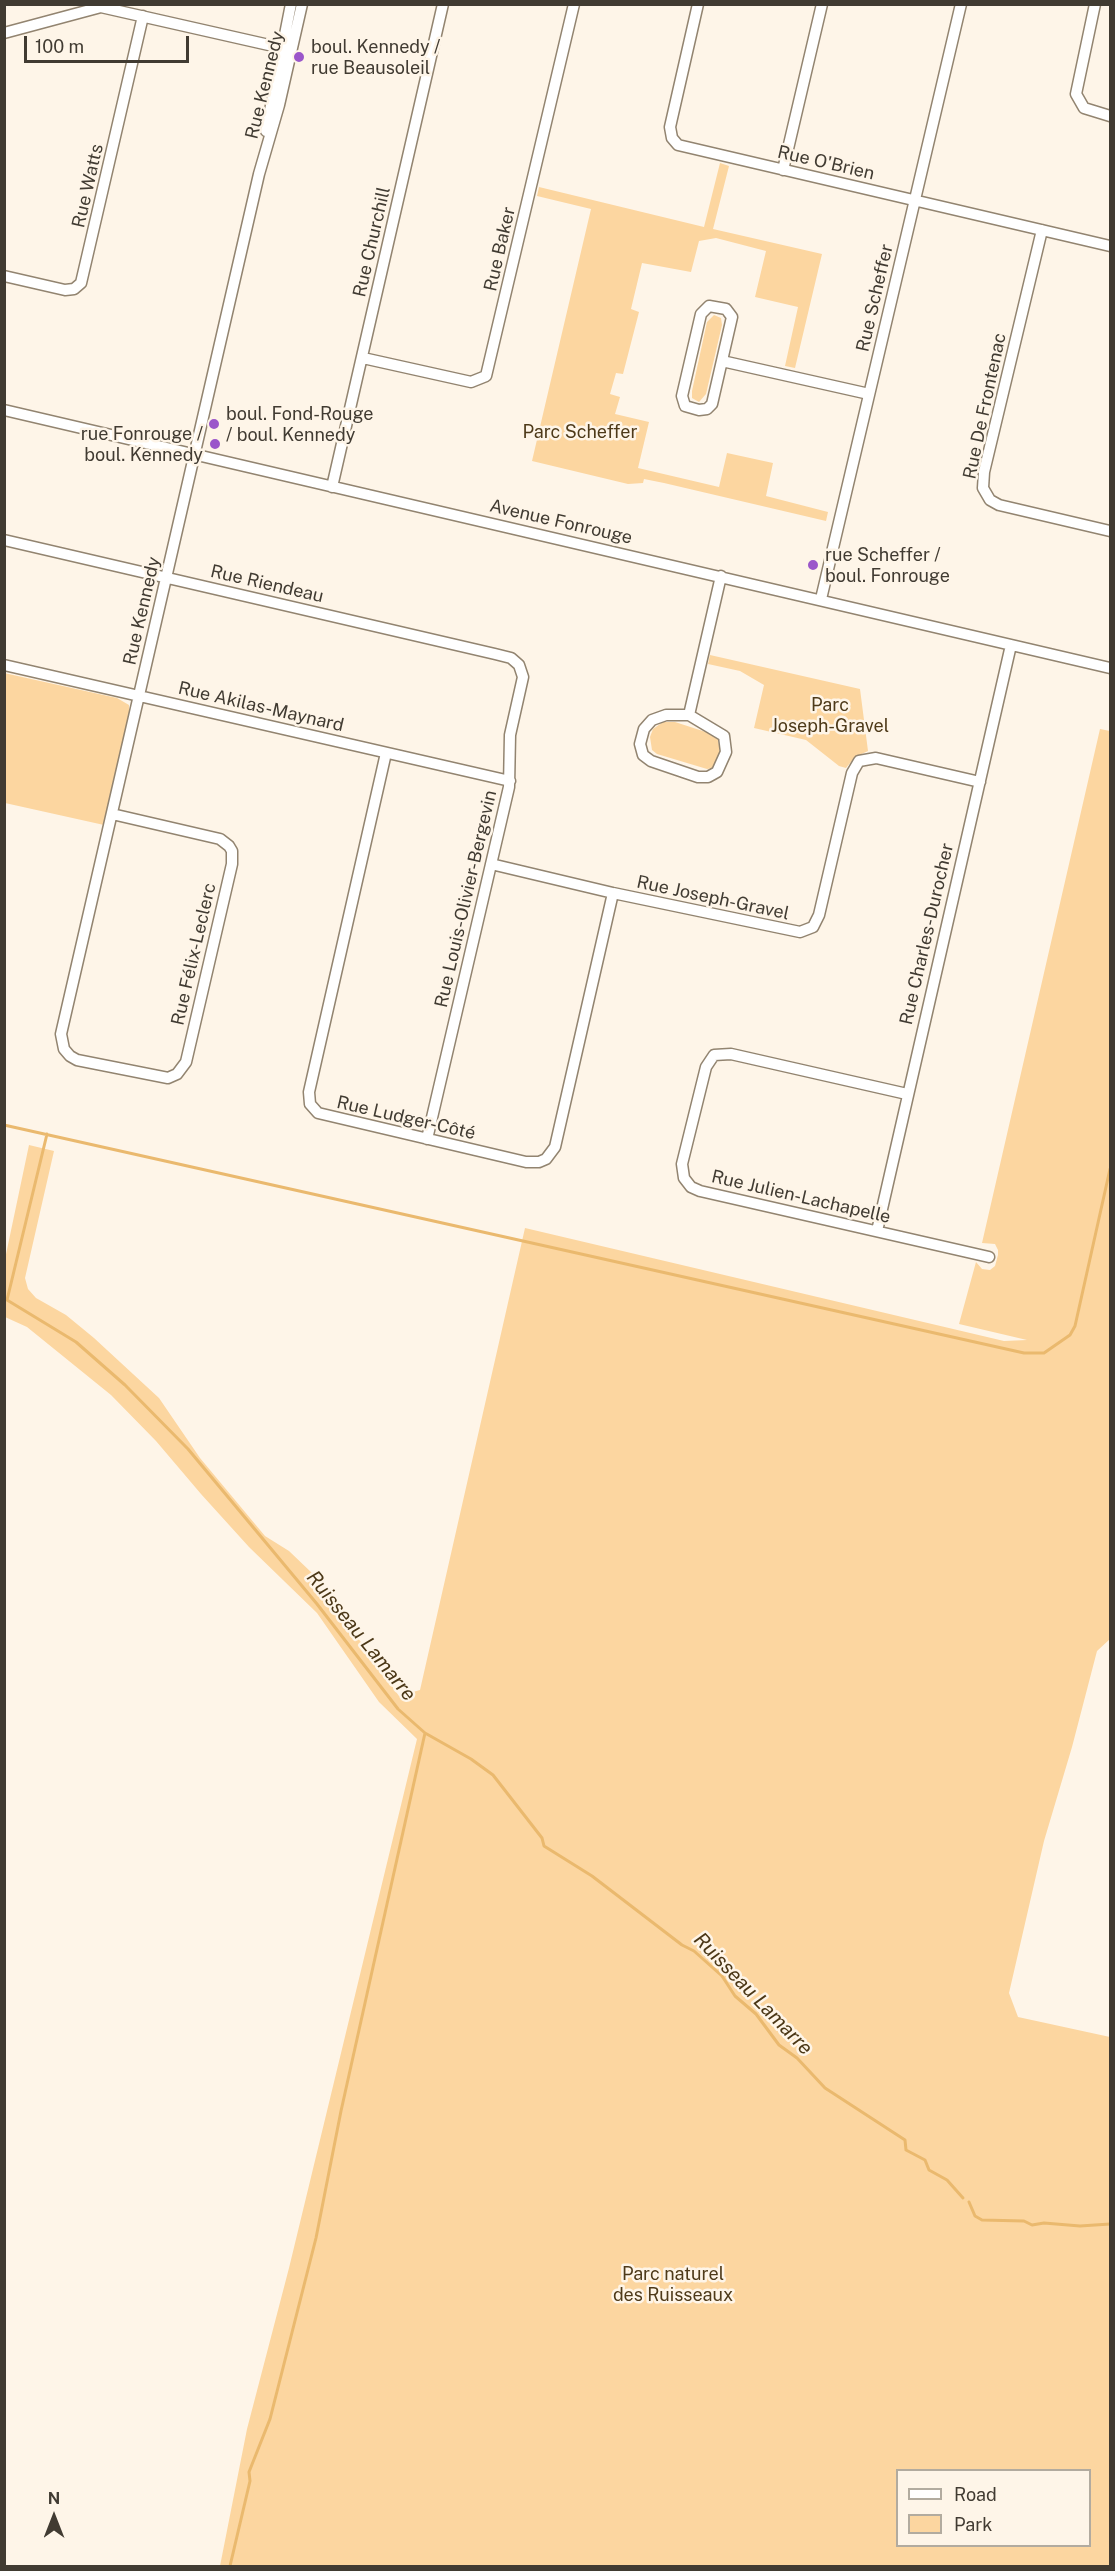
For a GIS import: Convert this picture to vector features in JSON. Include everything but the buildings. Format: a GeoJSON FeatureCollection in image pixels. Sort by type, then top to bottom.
{"type":"FeatureCollection","features":[{"type":"Feature","properties":{"kind":"street","name":"Rue Kennedy"},"geometry":{"type":"LineString","coordinates":[[287,49],[291,4]]}},
{"type":"Feature","properties":{"kind":"street","name":"Rue Kennedy"},"geometry":{"type":"LineString","coordinates":[[67,1054],[62,1045],[61,1034],[287,49],[302,4]]}},
{"type":"Feature","properties":{"kind":"street","name":"Rue Churchill"},"geometry":{"type":"LineString","coordinates":[[332,487],[443,4]]}},
{"type":"Feature","properties":{"kind":"street","name":"Rue Baker"},"geometry":{"type":"LineString","coordinates":[[363,358],[471,382],[486,376],[574,4]]}},
{"type":"Feature","properties":{"kind":"street","name":"Rue O'Brien"},"geometry":{"type":"LineString","coordinates":[[698,4],[670,127],[672,138],[681,147],[1110,246]]}},
{"type":"Feature","properties":{"kind":"street"},"geometry":{"type":"LineString","coordinates":[[783,170],[822,4]]}},
{"type":"Feature","properties":{"kind":"street","name":"Rue Scheffer"},"geometry":{"type":"LineString","coordinates":[[820,599],[961,4]]}},
{"type":"Feature","properties":{"kind":"street"},"geometry":{"type":"LineString","coordinates":[[1095,4],[1076,94],[1084,108],[1110,116]]}},
{"type":"Feature","properties":{"kind":"street"},"geometry":{"type":"LineString","coordinates":[[4,33],[101,7],[287,49]]}},
{"type":"Feature","properties":{"kind":"street","name":"Rue Watts"},"geometry":{"type":"LineString","coordinates":[[4,276],[65,290],[74,289],[81,283],[143,16]]}},
{"type":"Feature","properties":{"kind":"street","name":"Rue De Frontenac"},"geometry":{"type":"LineString","coordinates":[[1042,230],[984,472],[983,488],[990,500],[999,505],[1110,531]]}},
{"type":"Feature","properties":{"kind":"street"},"geometry":{"type":"LineString","coordinates":[[709,306],[726,309],[732,314],[722,361],[710,408],[699,410],[686,406],[682,400],[683,390],[701,314],[709,306]]}},
{"type":"Feature","properties":{"kind":"street"},"geometry":{"type":"LineString","coordinates":[[722,361],[869,394]]}},
{"type":"Feature","properties":{"kind":"street","name":"Avenue Fonrouge"},"geometry":{"type":"LineString","coordinates":[[4,410],[1110,668]]}},
{"type":"Feature","properties":{"kind":"street","name":"Rue Riendeau"},"geometry":{"type":"LineString","coordinates":[[4,540],[495,654],[511,658],[519,665]]}},
{"type":"Feature","properties":{"kind":"street"},"geometry":{"type":"LineString","coordinates":[[689,715],[721,576]]}},
{"type":"Feature","properties":{"kind":"street","name":"Rue Charles-Durocher"},"geometry":{"type":"LineString","coordinates":[[877,1231],[1011,645]]}},
{"type":"Feature","properties":{"kind":"street","name":"Rue Akilas-Maynard"},"geometry":{"type":"LineString","coordinates":[[4,665],[510,781]]}},
{"type":"Feature","properties":{"kind":"street","name":"Rue Louis-Olivier-Bergevin"},"geometry":{"type":"LineString","coordinates":[[427,1139],[510,781],[510,735],[523,677],[519,665]]}},
{"type":"Feature","properties":{"kind":"street"},"geometry":{"type":"LineString","coordinates":[[666,715],[689,715],[717,730],[726,741],[723,763],[717,772],[708,777],[693,776],[651,760],[641,753],[642,734],[652,720],[666,715]]}},
{"type":"Feature","properties":{"kind":"street","name":"Rue Ludger-Côté"},"geometry":{"type":"LineString","coordinates":[[386,753],[309,1092],[309,1101],[315,1110],[327,1116],[530,1163],[539,1162],[550,1156],[555,1147],[613,893]]}},
{"type":"Feature","properties":{"kind":"street","name":"Rue Joseph-Gravel"},"geometry":{"type":"LineString","coordinates":[[491,864],[787,931],[805,931],[813,927],[819,915],[852,773],[859,761],[876,758],[980,782]]}},
{"type":"Feature","properties":{"kind":"street","name":"Rue Félix-Leclerc"},"geometry":{"type":"LineString","coordinates":[[67,1054],[81,1061],[163,1078],[173,1076],[182,1070],[186,1062],[232,864],[231,848],[220,839],[112,814]]}},
{"type":"Feature","properties":{"kind":"street","name":"Rue Julien-Lachapelle"},"geometry":{"type":"LineString","coordinates":[[907,1094],[731,1054],[718,1054],[709,1060],[706,1067],[682,1164],[684,1178],[696,1189],[988,1257]]}},
{"type":"Feature","properties":{"kind":"green space","name":"Parc Scheffer"},"geometry":{"type":"Polygon","coordinates":[[[720,163],[729,166],[713,229],[822,254],[795,368],[785,366],[798,307],[755,297],[766,251],[716,238],[699,241],[691,272],[642,263],[631,309],[639,312],[623,374],[616,373],[610,394],[620,397],[615,414],[649,422],[638,468],[719,487],[727,453],[773,463],[766,496],[828,512],[826,521],[664,483],[644,479],[643,483],[628,484],[532,461],[591,209],[537,196],[539,187],[704,227],[720,163]]]}},
{"type":"Feature","properties":{"kind":"green space"},"geometry":{"type":"Polygon","coordinates":[[[714,315],[721,318],[722,325],[706,394],[699,402],[692,398],[692,391],[707,322],[714,315]]]}},
{"type":"Feature","properties":{"kind":"green space","name":"Parc Joseph-Gravel"},"geometry":{"type":"Polygon","coordinates":[[[710,655],[860,689],[868,751],[855,757],[846,768],[839,766],[806,740],[754,728],[764,685],[740,671],[708,664],[710,655]]]}},
{"type":"Feature","properties":{"kind":"green space"},"geometry":{"type":"Polygon","coordinates":[[[4,673],[117,698],[129,705],[129,714],[104,825],[5,803],[4,673]]]}},
{"type":"Feature","properties":{"kind":"green space"},"geometry":{"type":"Polygon","coordinates":[[[663,722],[675,722],[712,734],[718,739],[720,753],[713,768],[707,769],[657,754],[652,750],[650,737],[653,729],[663,722]]]}},
{"type":"Feature","properties":{"kind":"green space","name":"Parc naturel des Ruisseaux"},"geometry":{"type":"Polygon","coordinates":[[[1100,729],[1110,731],[1110,1639],[1097,1651],[1044,1841],[1009,1993],[1018,2017],[1110,2037],[1110,2566],[220,2566],[247,2429],[289,2268],[417,1739],[379,1702],[317,1613],[249,1547],[156,1441],[111,1395],[27,1327],[5,1317],[5,1259],[29,1145],[54,1151],[25,1278],[28,1289],[36,1298],[66,1315],[94,1338],[159,1398],[200,1458],[265,1536],[289,1551],[312,1573],[399,1696],[420,1690],[525,1228],[1004,1341],[1027,1340],[959,1324],[976,1262],[982,1269],[990,1270],[995,1266],[998,1250],[995,1244],[982,1243],[1100,729]]]}},
{"type":"Feature","properties":{"kind":"waterway"},"geometry":{"type":"LineString","coordinates":[[4,1125],[1024,1353],[1044,1353],[1070,1335],[1075,1326],[1110,1169]]}},
{"type":"Feature","properties":{"kind":"waterway","name":"Ruisseau Lamarre"},"geometry":{"type":"LineString","coordinates":[[47,1134],[7,1300],[76,1342],[125,1385],[188,1449],[317,1604],[398,1709],[425,1733],[471,1759],[493,1775],[542,1838],[544,1846],[592,1876],[682,1945],[694,1951],[722,1976],[735,1996],[756,2014],[779,2045],[797,2058],[825,2088],[905,2140],[906,2150],[925,2160],[929,2170],[947,2180],[963,2198]]}},
{"type":"Feature","properties":{"kind":"waterway"},"geometry":{"type":"LineString","coordinates":[[230,2566],[250,2481],[249,2472],[270,2419],[316,2238],[341,2111],[425,1733]]}},
{"type":"Feature","properties":{"kind":"waterway","name":"Ruisseau Lamarre"},"geometry":{"type":"LineString","coordinates":[[969,2202],[975,2216],[982,2220],[1024,2221],[1032,2225],[1044,2223],[1080,2226],[1110,2224]]}},
{"type":"Feature","properties":{"kind":"place","name":"boul. Kennedy / rue Beausoleil"},"geometry":{"type":"Point","coordinates":[299,57]}},
{"type":"Feature","properties":{"kind":"place","name":"boul. Fond-Rouge / boul. Kennedy"},"geometry":{"type":"Point","coordinates":[214,424]}},
{"type":"Feature","properties":{"kind":"place","name":"rue Fonrouge / boul. Kennedy"},"geometry":{"type":"Point","coordinates":[215,444]}},
{"type":"Feature","properties":{"kind":"place","name":"rue Scheffer / boul. Fonrouge"},"geometry":{"type":"Point","coordinates":[813,565]}}]}
